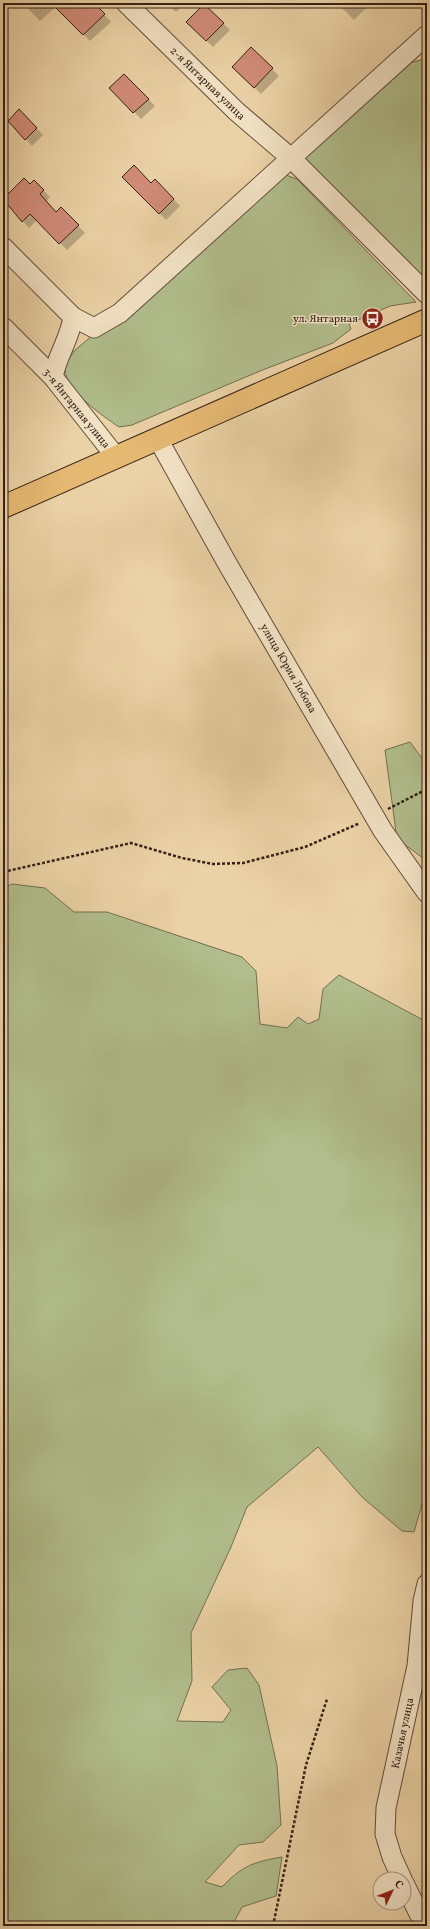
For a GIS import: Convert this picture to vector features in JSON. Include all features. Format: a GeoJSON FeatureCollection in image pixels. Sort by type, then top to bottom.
{"type":"FeatureCollection","features":[{"type":"Feature","properties":{"kind":"main road"},"geometry":{"type":"LineString","coordinates":[[3,507],[427,320]]}},
{"type":"Feature","properties":{"kind":"street","name":"2-я Янтарная улица"},"geometry":{"type":"LineString","coordinates":[[126,3],[236,111],[292,159],[427,294]]}},
{"type":"Feature","properties":{"kind":"street"},"geometry":{"type":"LineString","coordinates":[[3,248],[73,317],[94,328],[120,313],[292,159],[427,35]]}},
{"type":"Feature","properties":{"kind":"street"},"geometry":{"type":"LineString","coordinates":[[405,55],[427,49]]}},
{"type":"Feature","properties":{"kind":"street"},"geometry":{"type":"LineString","coordinates":[[53,377],[56,362],[66,345],[71,330],[73,317]]}},
{"type":"Feature","properties":{"kind":"street","name":"3-я Янтарная улица"},"geometry":{"type":"LineString","coordinates":[[3,327],[53,377],[116,457]]}},
{"type":"Feature","properties":{"kind":"street","name":"улица Юрия Лобова"},"geometry":{"type":"LineString","coordinates":[[158,439],[227,563],[375,816],[407,867],[427,893]]}},
{"type":"Feature","properties":{"kind":"street","name":"Казачья улица"},"geometry":{"type":"LineString","coordinates":[[398,1871],[392,1857],[385,1834],[386,1808],[422,1668],[423,1601],[427,1584]]}},
{"type":"Feature","properties":{"kind":"street"},"geometry":{"type":"LineString","coordinates":[[412,1899],[425,1926]]}},
{"type":"Feature","properties":{"kind":"path"},"geometry":{"type":"LineString","coordinates":[[3,872],[131,843],[182,858],[213,864],[243,863],[305,847],[375,816],[427,789]]}},
{"type":"Feature","properties":{"kind":"path"},"geometry":{"type":"LineString","coordinates":[[273,1926],[306,1765],[326,1699]]}},
{"type":"Feature","properties":{"kind":"green space"},"geometry":{"type":"Polygon","coordinates":[[[427,58],[427,285],[302,159],[410,63],[427,58]]]}},
{"type":"Feature","properties":{"kind":"green space"},"geometry":{"type":"Polygon","coordinates":[[[283,174],[297,179],[416,302],[390,306],[349,324],[351,329],[333,343],[260,371],[132,425],[119,427],[86,402],[78,394],[67,378],[65,368],[74,351],[283,174]]]}},
{"type":"Feature","properties":{"kind":"green space"},"geometry":{"type":"Polygon","coordinates":[[[410,742],[427,765],[427,861],[397,839],[385,750],[410,742]]]}},
{"type":"Feature","properties":{"kind":"green space"},"geometry":{"type":"Polygon","coordinates":[[[12,884],[45,888],[74,912],[107,912],[242,957],[256,971],[260,1024],[287,1028],[298,1017],[308,1024],[319,1019],[323,989],[339,975],[427,1022],[427,1487],[414,1532],[402,1531],[362,1497],[318,1447],[247,1507],[231,1547],[191,1633],[192,1681],[177,1721],[223,1722],[231,1710],[212,1687],[228,1670],[247,1668],[259,1685],[277,1766],[281,1825],[263,1842],[239,1845],[205,1882],[222,1887],[236,1874],[249,1866],[282,1857],[276,1896],[242,1907],[232,1926],[182,1926],[172,1922],[170,1926],[3,1926],[3,888],[12,884]]]}},
{"type":"Feature","properties":{"kind":"building"},"geometry":{"type":"Polygon","coordinates":[[[51,3],[94,3],[105,14],[83,35],[51,3]]]}},
{"type":"Feature","properties":{"kind":"building"},"geometry":{"type":"Polygon","coordinates":[[[204,4],[224,23],[206,41],[186,22],[204,4]]]}},
{"type":"Feature","properties":{"kind":"building"},"geometry":{"type":"Polygon","coordinates":[[[251,47],[273,68],[254,88],[232,67],[251,47]]]}},
{"type":"Feature","properties":{"kind":"building"},"geometry":{"type":"Polygon","coordinates":[[[124,74],[149,99],[133,113],[109,88],[124,74]]]}},
{"type":"Feature","properties":{"kind":"building"},"geometry":{"type":"Polygon","coordinates":[[[19,109],[37,128],[25,140],[8,121],[19,109]]]}},
{"type":"Feature","properties":{"kind":"building"},"geometry":{"type":"Polygon","coordinates":[[[134,165],[151,183],[155,179],[174,199],[159,214],[122,177],[134,165]]]}},
{"type":"Feature","properties":{"kind":"building"},"geometry":{"type":"Polygon","coordinates":[[[24,178],[30,184],[34,180],[44,190],[40,194],[56,212],[61,207],[79,225],[59,244],[30,214],[22,222],[3,199],[24,178]]]}},
{"type":"Feature","properties":{"kind":"place","name":"ул. Янтарная"},"geometry":{"type":"Point","coordinates":[373,318]}}]}
